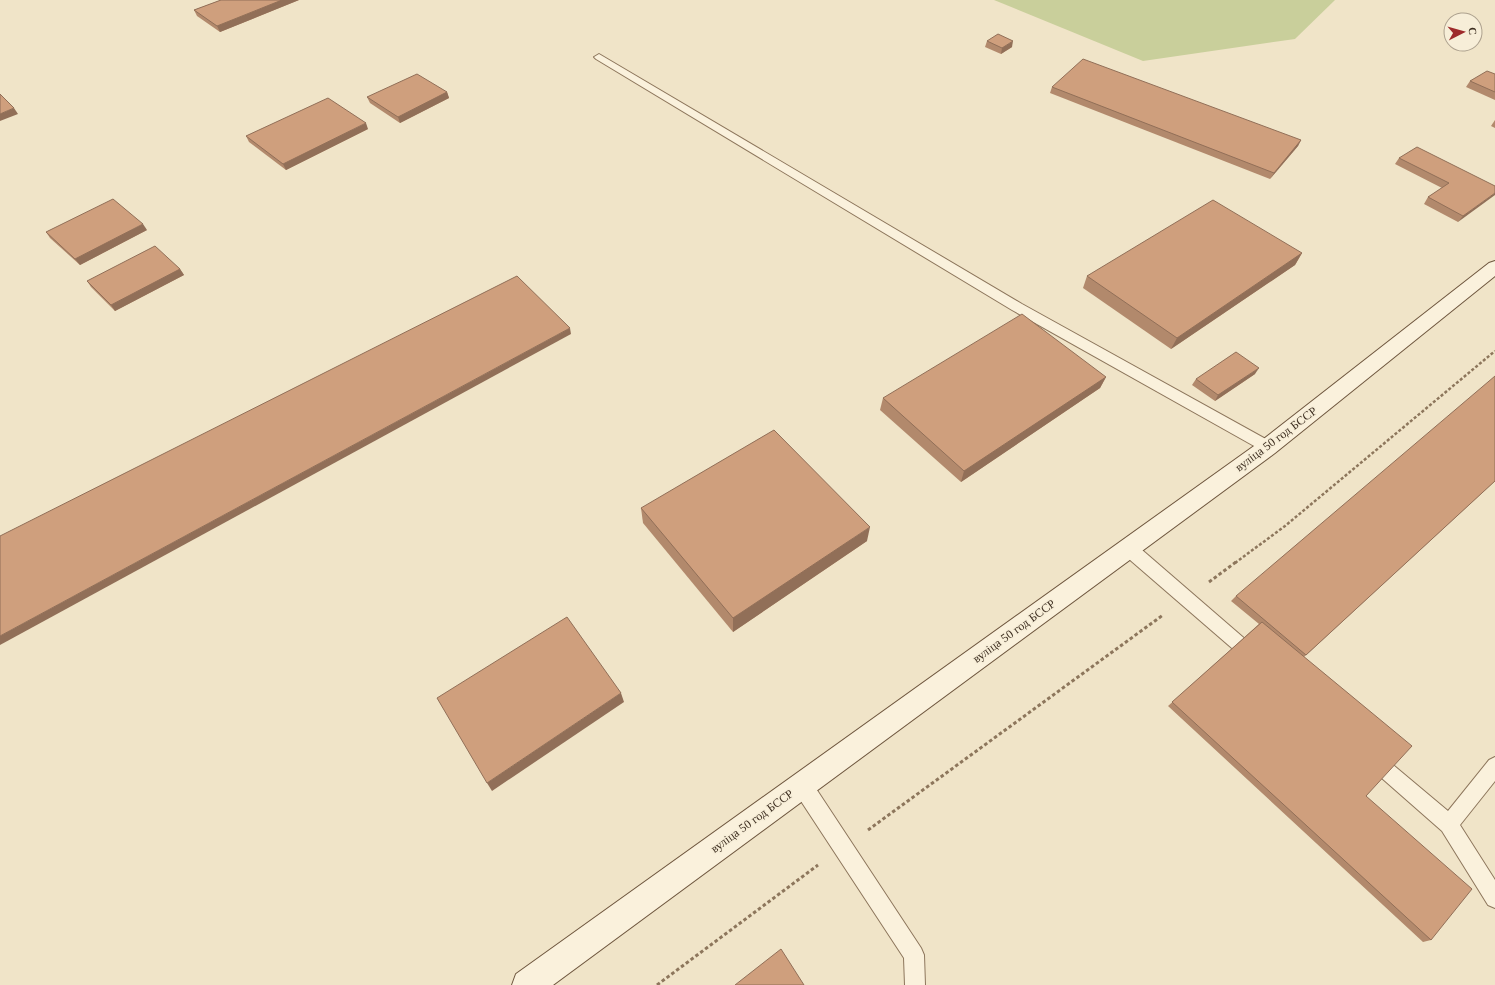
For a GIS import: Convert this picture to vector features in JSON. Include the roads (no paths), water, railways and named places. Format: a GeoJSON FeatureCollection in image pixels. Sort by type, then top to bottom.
{"type":"FeatureCollection","features":[{"type":"Feature","properties":{"kind":"main road","name":"вуліца 50 год БССР"},"geometry":{"type":"LineString","coordinates":[[527,985],[1268,447],[1495,267]]}},
{"type":"Feature","properties":{"kind":"lane"},"geometry":{"type":"LineString","coordinates":[[599,57],[1017,307],[1268,447]]}},
{"type":"Feature","properties":{"kind":"lane"},"geometry":{"type":"LineString","coordinates":[[1128,548],[1267,668]]}},
{"type":"Feature","properties":{"kind":"lane"},"geometry":{"type":"LineString","coordinates":[[1364,751],[1449,824],[1495,898]]}},
{"type":"Feature","properties":{"kind":"lane"},"geometry":{"type":"LineString","coordinates":[[1449,824],[1495,766]]}},
{"type":"Feature","properties":{"kind":"lane"},"geometry":{"type":"LineString","coordinates":[[802,785],[914,955],[915,985]]}}]}
